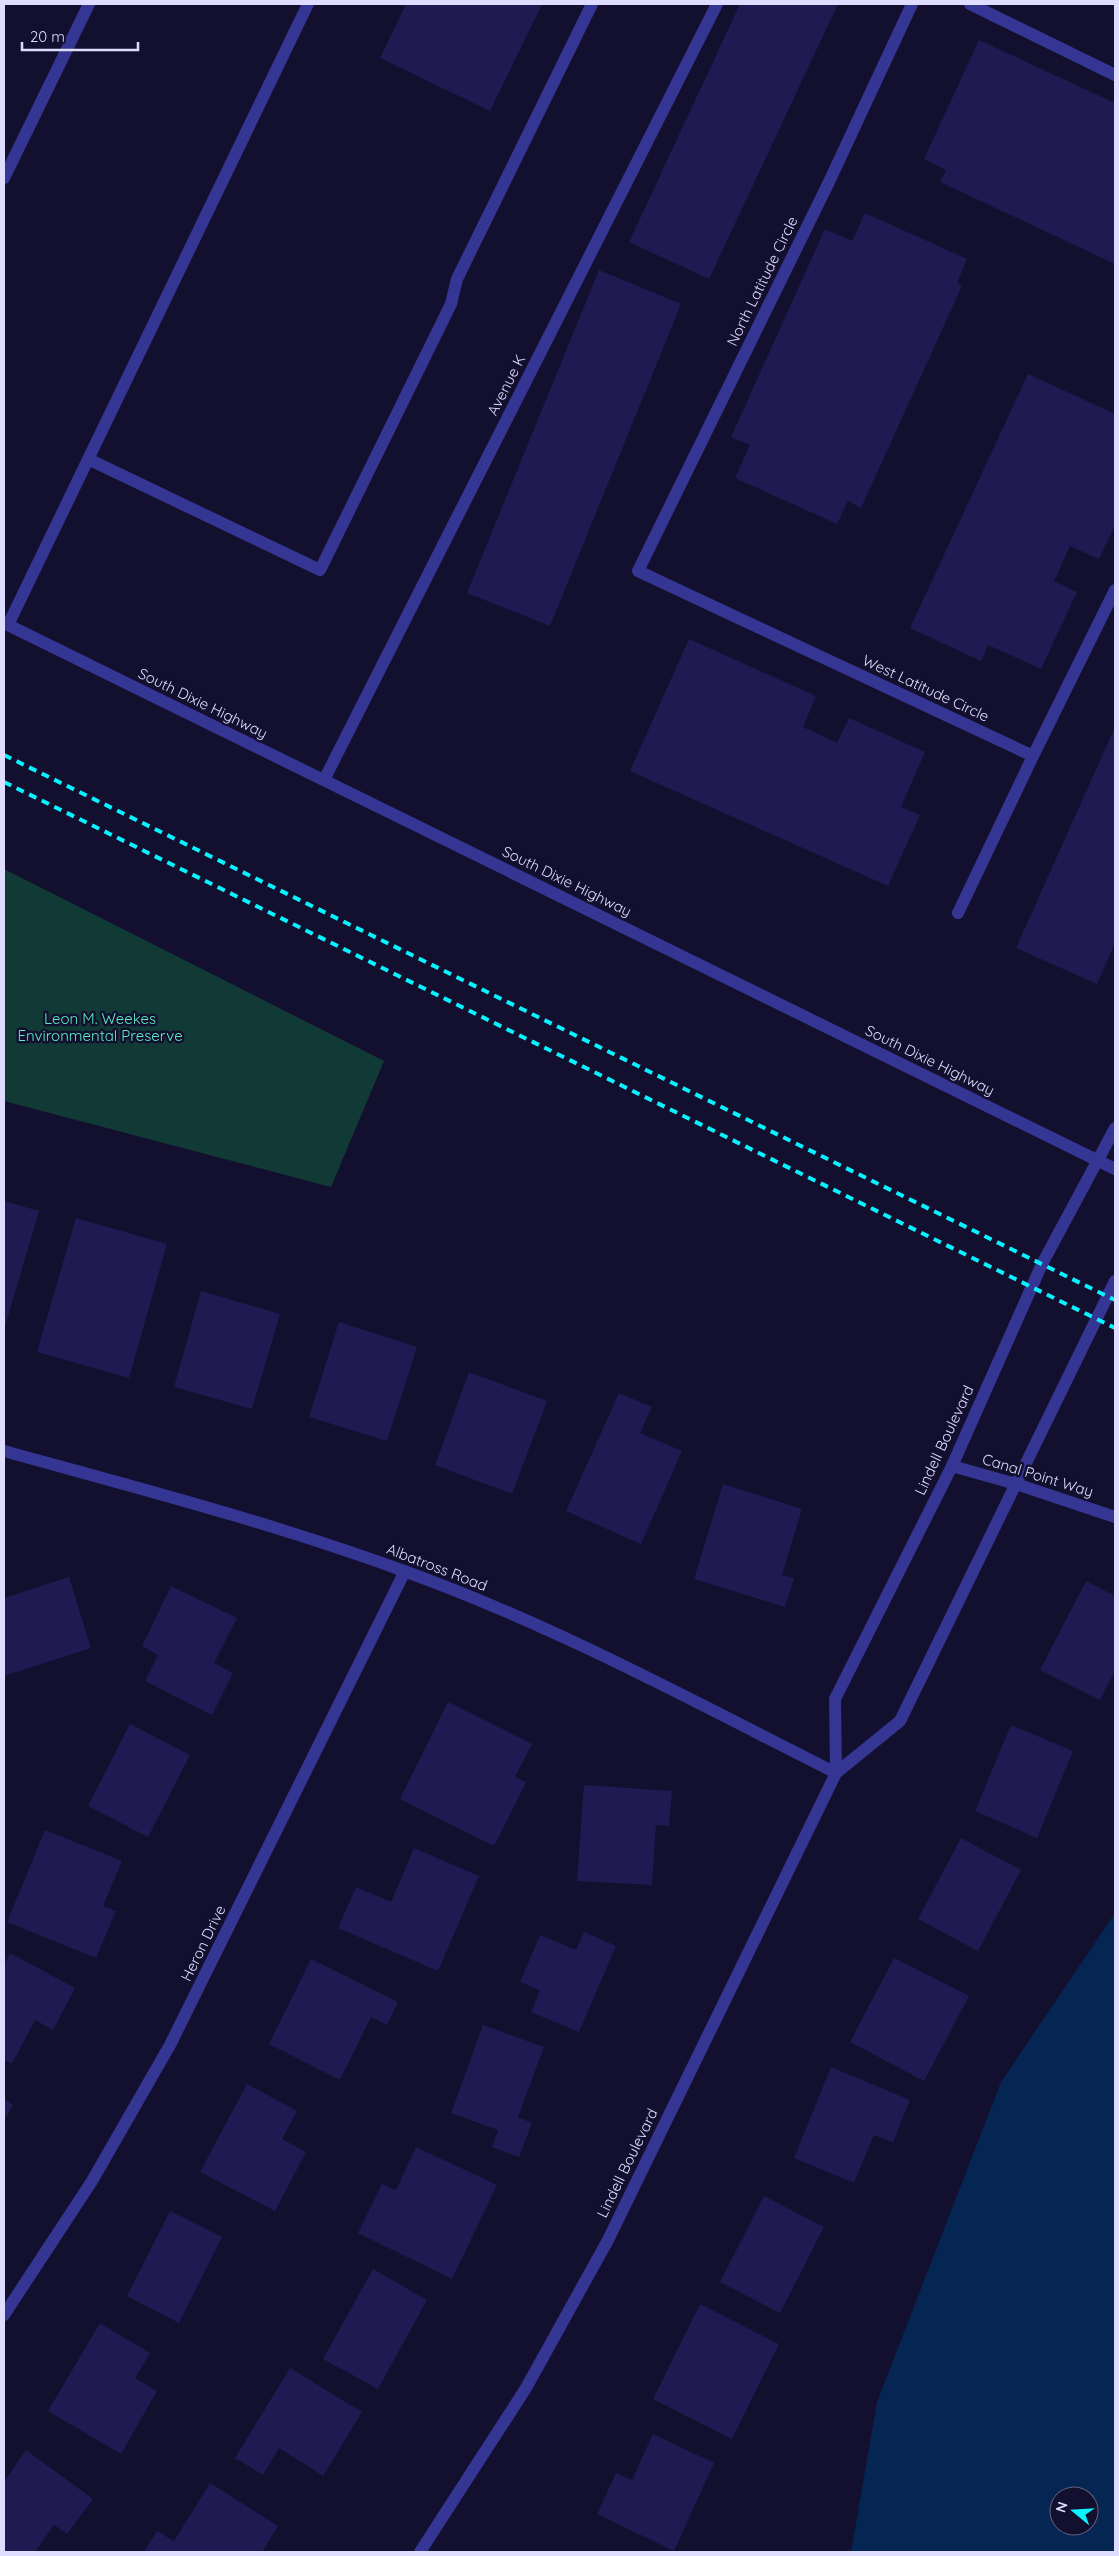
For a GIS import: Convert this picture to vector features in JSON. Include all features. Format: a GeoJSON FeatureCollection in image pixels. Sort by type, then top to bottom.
{"type":"FeatureCollection","features":[{"type":"Feature","properties":{"kind":"street"},"geometry":{"type":"LineString","coordinates":[[4,178],[89,4]]}},
{"type":"Feature","properties":{"kind":"street"},"geometry":{"type":"LineString","coordinates":[[6,624],[308,4]]}},
{"type":"Feature","properties":{"kind":"street"},"geometry":{"type":"LineString","coordinates":[[88,459],[320,570],[451,304],[457,279],[592,4]]}},
{"type":"Feature","properties":{"kind":"street","name":"Avenue K"},"geometry":{"type":"LineString","coordinates":[[324,780],[717,4]]}},
{"type":"Feature","properties":{"kind":"street","name":"North Latitude Circle"},"geometry":{"type":"LineString","coordinates":[[638,571],[828,184],[912,4]]}},
{"type":"Feature","properties":{"kind":"street"},"geometry":{"type":"LineString","coordinates":[[970,4],[1115,75]]}},
{"type":"Feature","properties":{"kind":"street","name":"West Latitude Circle"},"geometry":{"type":"LineString","coordinates":[[638,571],[1033,756]]}},
{"type":"Feature","properties":{"kind":"street"},"geometry":{"type":"LineString","coordinates":[[958,913],[1115,590]]}},
{"type":"Feature","properties":{"kind":"street","name":"South Dixie Highway"},"geometry":{"type":"LineString","coordinates":[[6,624],[1115,1169]]}},
{"type":"Feature","properties":{"kind":"street","name":"Lindell Boulevard"},"geometry":{"type":"LineString","coordinates":[[836,1773],[835,1699],[952,1466],[1042,1264],[1099,1161],[1115,1128]]}},
{"type":"Feature","properties":{"kind":"street","name":"Lindell Boulevard"},"geometry":{"type":"LineString","coordinates":[[420,2552],[526,2388],[608,2240],[836,1773],[900,1722],[1115,1281]]}},
{"type":"Feature","properties":{"kind":"street","name":"Albatross Road"},"geometry":{"type":"LineString","coordinates":[[4,1450],[271,1525],[405,1571],[504,1611],[601,1655],[836,1773]]}},
{"type":"Feature","properties":{"kind":"street","name":"Canal Point Way"},"geometry":{"type":"LineString","coordinates":[[952,1466],[1016,1484],[1115,1517]]}},
{"type":"Feature","properties":{"kind":"street","name":"Heron Drive"},"geometry":{"type":"LineString","coordinates":[[4,2315],[92,2181],[170,2045],[405,1571]]}},
{"type":"Feature","properties":{"kind":"green space","name":"Leon M. Weekes Environmental Preserve"},"geometry":{"type":"Polygon","coordinates":[[[4,869],[384,1061],[331,1187],[4,1101],[4,869]]]}},
{"type":"Feature","properties":{"kind":"water"},"geometry":{"type":"Polygon","coordinates":[[[1115,1913],[1115,2552],[851,2552],[877,2402],[1001,2082],[1115,1913]]]}},
{"type":"Feature","properties":{"kind":"building"},"geometry":{"type":"Polygon","coordinates":[[[406,4],[542,4],[490,111],[380,58],[406,4]]]}},
{"type":"Feature","properties":{"kind":"building"},"geometry":{"type":"Polygon","coordinates":[[[740,4],[838,4],[709,279],[629,242],[740,4]]]}},
{"type":"Feature","properties":{"kind":"building"},"geometry":{"type":"Polygon","coordinates":[[[979,40],[1115,103],[1115,264],[940,182],[946,170],[924,159],[979,40]]]}},
{"type":"Feature","properties":{"kind":"building"},"geometry":{"type":"Polygon","coordinates":[[[865,213],[967,259],[957,283],[962,286],[861,508],[848,501],[837,524],[735,478],[750,445],[731,437],[825,229],[852,241],[865,213]]]}},
{"type":"Feature","properties":{"kind":"building"},"geometry":{"type":"Polygon","coordinates":[[[599,270],[681,304],[550,626],[467,593],[599,270]]]}},
{"type":"Feature","properties":{"kind":"building"},"geometry":{"type":"Polygon","coordinates":[[[1028,374],[1115,414],[1115,525],[1099,559],[1070,546],[1054,581],[1077,592],[1041,669],[988,645],[981,661],[910,628],[1028,374]]]}},
{"type":"Feature","properties":{"kind":"building"},"geometry":{"type":"Polygon","coordinates":[[[689,639],[816,696],[803,727],[837,743],[849,718],[925,752],[901,807],[920,815],[888,886],[630,771],[689,639]]]}},
{"type":"Feature","properties":{"kind":"building"},"geometry":{"type":"Polygon","coordinates":[[[1115,727],[1115,943],[1097,984],[1016,948],[1115,727]]]}},
{"type":"Feature","properties":{"kind":"building"},"geometry":{"type":"Polygon","coordinates":[[[4,1201],[39,1211],[4,1330],[4,1201]]]}},
{"type":"Feature","properties":{"kind":"building"},"geometry":{"type":"Polygon","coordinates":[[[76,1218],[167,1244],[129,1378],[37,1352],[76,1218]]]}},
{"type":"Feature","properties":{"kind":"building"},"geometry":{"type":"Polygon","coordinates":[[[201,1291],[280,1314],[252,1409],[174,1387],[201,1291]]]}},
{"type":"Feature","properties":{"kind":"building"},"geometry":{"type":"Polygon","coordinates":[[[339,1322],[417,1347],[387,1441],[309,1417],[339,1322]]]}},
{"type":"Feature","properties":{"kind":"building"},"geometry":{"type":"Polygon","coordinates":[[[469,1372],[547,1401],[512,1494],[435,1465],[469,1372]]]}},
{"type":"Feature","properties":{"kind":"building"},"geometry":{"type":"Polygon","coordinates":[[[619,1393],[652,1407],[640,1433],[682,1451],[641,1544],[566,1511],[619,1393]]]}},
{"type":"Feature","properties":{"kind":"building"},"geometry":{"type":"Polygon","coordinates":[[[723,1484],[802,1509],[782,1575],[794,1578],[785,1607],[694,1579],[723,1484]]]}},
{"type":"Feature","properties":{"kind":"building"},"geometry":{"type":"Polygon","coordinates":[[[69,1577],[91,1648],[4,1676],[4,1598],[69,1577]]]}},
{"type":"Feature","properties":{"kind":"building"},"geometry":{"type":"Polygon","coordinates":[[[1086,1581],[1115,1596],[1115,1671],[1100,1700],[1040,1670],[1086,1581]]]}},
{"type":"Feature","properties":{"kind":"building"},"geometry":{"type":"Polygon","coordinates":[[[171,1586],[237,1618],[214,1663],[233,1673],[212,1715],[145,1681],[158,1655],[142,1646],[171,1586]]]}},
{"type":"Feature","properties":{"kind":"building"},"geometry":{"type":"Polygon","coordinates":[[[448,1702],[532,1744],[515,1777],[526,1782],[494,1846],[400,1799],[448,1702]]]}},
{"type":"Feature","properties":{"kind":"building"},"geometry":{"type":"Polygon","coordinates":[[[130,1724],[190,1755],[148,1837],[88,1806],[130,1724]]]}},
{"type":"Feature","properties":{"kind":"building"},"geometry":{"type":"Polygon","coordinates":[[[1011,1725],[1073,1751],[1037,1838],[975,1811],[1011,1725]]]}},
{"type":"Feature","properties":{"kind":"building"},"geometry":{"type":"Polygon","coordinates":[[[584,1785],[672,1791],[669,1826],[656,1825],[652,1885],[577,1881],[584,1785]]]}},
{"type":"Feature","properties":{"kind":"building"},"geometry":{"type":"Polygon","coordinates":[[[45,1830],[122,1861],[103,1906],[116,1911],[96,1958],[7,1922],[45,1830]]]}},
{"type":"Feature","properties":{"kind":"building"},"geometry":{"type":"Polygon","coordinates":[[[961,1838],[1021,1870],[978,1951],[918,1919],[961,1838]]]}},
{"type":"Feature","properties":{"kind":"building"},"geometry":{"type":"Polygon","coordinates":[[[414,1848],[479,1876],[438,1971],[338,1928],[356,1887],[391,1902],[414,1848]]]}},
{"type":"Feature","properties":{"kind":"building"},"geometry":{"type":"Polygon","coordinates":[[[584,1932],[616,1946],[579,2032],[531,2012],[540,1990],[520,1982],[540,1935],[576,1950],[584,1932]]]}},
{"type":"Feature","properties":{"kind":"building"},"geometry":{"type":"Polygon","coordinates":[[[10,1953],[75,1988],[53,2030],[35,2020],[12,2064],[4,2060],[4,1965],[10,1953]]]}},
{"type":"Feature","properties":{"kind":"building"},"geometry":{"type":"Polygon","coordinates":[[[894,1958],[969,1996],[924,2081],[850,2042],[894,1958]]]}},
{"type":"Feature","properties":{"kind":"building"},"geometry":{"type":"Polygon","coordinates":[[[311,1959],[398,2002],[387,2025],[371,2017],[340,2080],[269,2044],[311,1959]]]}},
{"type":"Feature","properties":{"kind":"building"},"geometry":{"type":"Polygon","coordinates":[[[483,2025],[544,2047],[518,2117],[532,2123],[519,2157],[492,2147],[498,2130],[451,2113],[483,2025]]]}},
{"type":"Feature","properties":{"kind":"building"},"geometry":{"type":"Polygon","coordinates":[[[831,2067],[910,2100],[893,2142],[874,2135],[854,2183],[794,2158],[831,2067]]]}},
{"type":"Feature","properties":{"kind":"building"},"geometry":{"type":"Polygon","coordinates":[[[247,2084],[297,2111],[282,2139],[306,2152],[275,2211],[200,2172],[247,2084]]]}},
{"type":"Feature","properties":{"kind":"building"},"geometry":{"type":"Polygon","coordinates":[[[4,2099],[13,2105],[4,2120],[4,2099]]]}},
{"type":"Feature","properties":{"kind":"building"},"geometry":{"type":"Polygon","coordinates":[[[416,2147],[497,2185],[452,2279],[358,2233],[382,2184],[396,2190],[416,2147]]]}},
{"type":"Feature","properties":{"kind":"building"},"geometry":{"type":"Polygon","coordinates":[[[764,2196],[824,2227],[780,2313],[720,2282],[764,2196]]]}},
{"type":"Feature","properties":{"kind":"building"},"geometry":{"type":"Polygon","coordinates":[[[170,2211],[222,2237],[179,2323],[127,2296],[170,2211]]]}},
{"type":"Feature","properties":{"kind":"building"},"geometry":{"type":"Polygon","coordinates":[[[373,2269],[427,2300],[378,2389],[323,2359],[373,2269]]]}},
{"type":"Feature","properties":{"kind":"building"},"geometry":{"type":"Polygon","coordinates":[[[700,2304],[779,2344],[732,2439],[653,2399],[700,2304]]]}},
{"type":"Feature","properties":{"kind":"building"},"geometry":{"type":"Polygon","coordinates":[[[100,2323],[150,2353],[135,2378],[157,2391],[121,2454],[48,2411],[100,2323]]]}},
{"type":"Feature","properties":{"kind":"building"},"geometry":{"type":"Polygon","coordinates":[[[290,2368],[362,2412],[323,2476],[279,2448],[263,2475],[235,2458],[290,2368]]]}},
{"type":"Feature","properties":{"kind":"building"},"geometry":{"type":"Polygon","coordinates":[[[653,2434],[714,2463],[674,2551],[597,2514],[616,2473],[632,2480],[653,2434]]]}},
{"type":"Feature","properties":{"kind":"building"},"geometry":{"type":"Polygon","coordinates":[[[26,2450],[93,2499],[67,2534],[54,2525],[35,2552],[4,2552],[4,2482],[26,2450]]]}},
{"type":"Feature","properties":{"kind":"building"},"geometry":{"type":"Polygon","coordinates":[[[210,2483],[278,2526],[262,2552],[148,2552],[145,2550],[157,2531],[174,2541],[210,2483]]]}},
{"type":"Feature","properties":{"kind":"railway"},"geometry":{"type":"LineString","coordinates":[[4,755],[1115,1300]]}},
{"type":"Feature","properties":{"kind":"railway"},"geometry":{"type":"LineString","coordinates":[[4,782],[1115,1328]]}}]}
